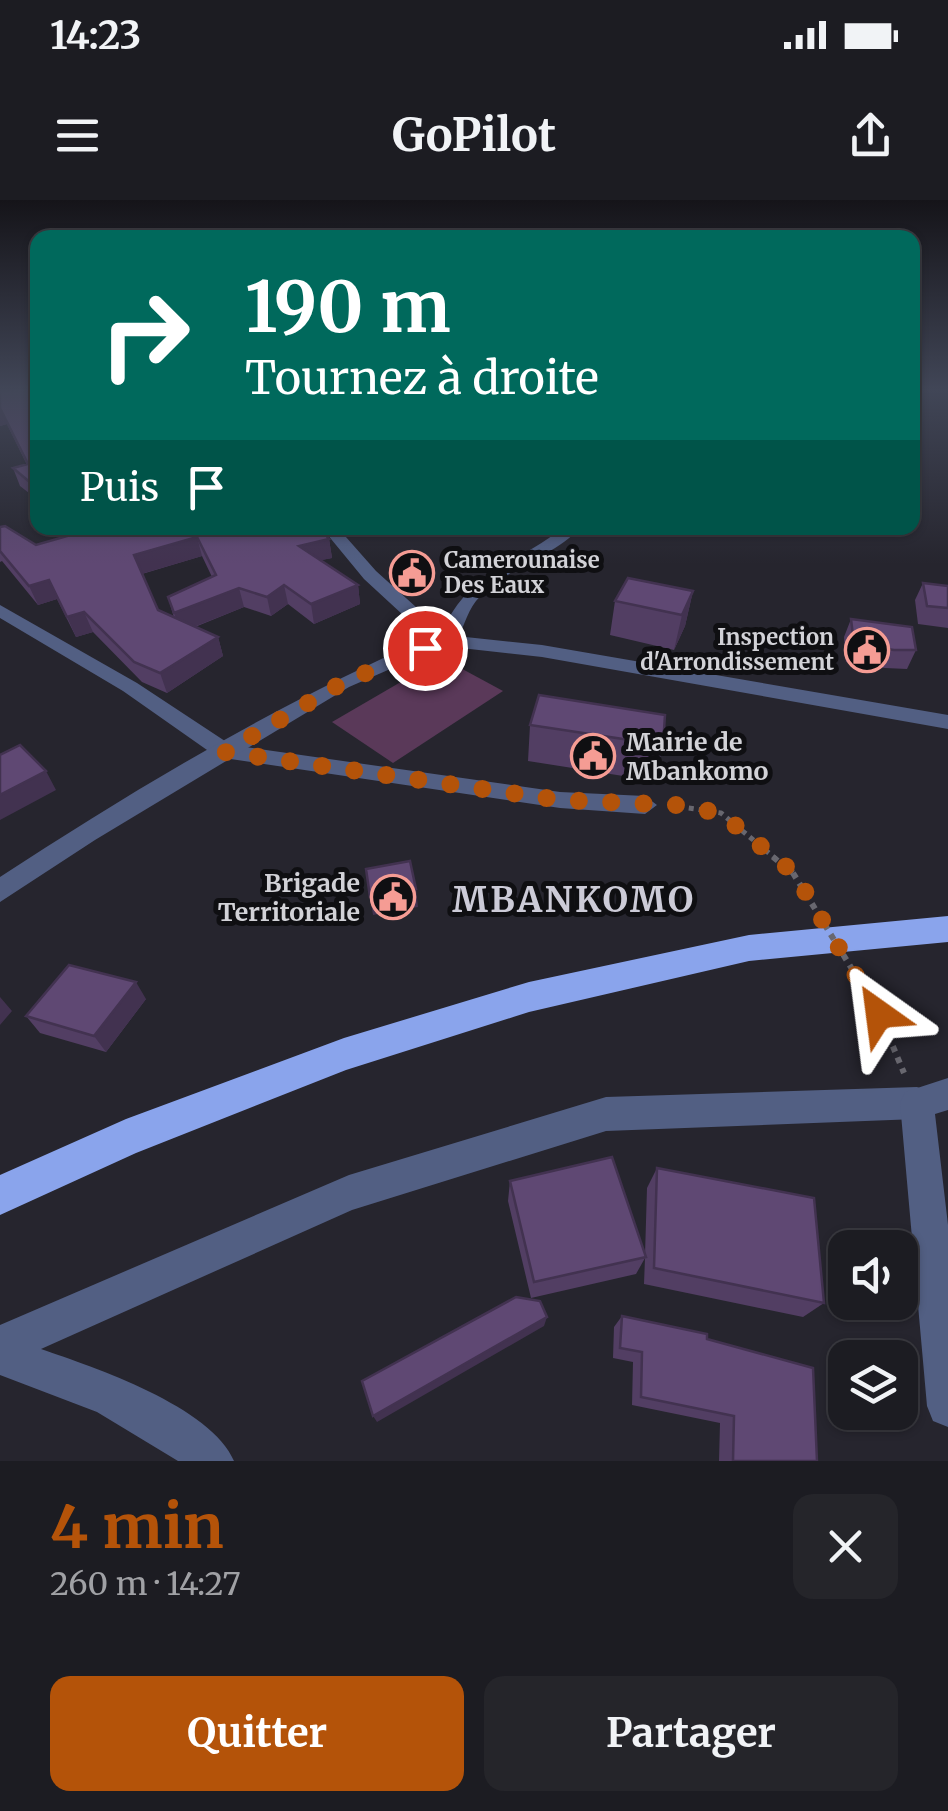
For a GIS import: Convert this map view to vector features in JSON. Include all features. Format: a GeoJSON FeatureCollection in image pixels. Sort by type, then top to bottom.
{"type":"FeatureCollection","features":[{"type":"Feature","properties":{"kind":"highway"},"geometry":{"type":"LineString","coordinates":[[0,1196],[126,1138],[344,1054],[529,997],[750,948],[948,929]]}},
{"type":"Feature","properties":{"kind":"street"},"geometry":{"type":"LineString","coordinates":[[336,535],[370,574],[444,640]]}},
{"type":"Feature","properties":{"kind":"street"},"geometry":{"type":"LineString","coordinates":[[444,640],[472,594],[498,571],[554,544],[564,535]]}},
{"type":"Feature","properties":{"kind":"street"},"geometry":{"type":"LineString","coordinates":[[0,610],[130,687],[225,752],[560,800],[645,805]]}},
{"type":"Feature","properties":{"kind":"street"},"geometry":{"type":"LineString","coordinates":[[0,890],[86,834],[342,683],[444,640],[542,651],[948,722]]}},
{"type":"Feature","properties":{"kind":"street"},"geometry":{"type":"LineString","coordinates":[[0,1346],[349,1193],[606,1114],[933,1099],[948,1406]]}},
{"type":"Feature","properties":{"kind":"street"},"geometry":{"type":"LineString","coordinates":[[0,1355],[76,1381],[183,1435],[212,1461]]}},
{"type":"Feature","properties":{"kind":"path"},"geometry":{"type":"LineString","coordinates":[[645,805],[676,805],[720,813],[794,873],[933,1099]]}},
{"type":"Feature","properties":{"kind":"shaded area"},"geometry":{"type":"Polygon","coordinates":[[[442,658],[503,691],[393,763],[332,722],[442,658]]]}},
{"type":"Feature","properties":{"kind":"building"},"geometry":{"type":"Polygon","coordinates":[[[19,447],[30,447],[30,482],[13,468],[28,464],[19,447]]]}},
{"type":"Feature","properties":{"kind":"building"},"geometry":{"type":"Polygon","coordinates":[[[5,526],[36,545],[71,535],[326,535],[329,539],[299,546],[358,585],[311,604],[284,585],[267,597],[239,588],[174,613],[168,597],[216,575],[197,537],[134,555],[158,610],[218,637],[160,673],[134,662],[84,612],[67,617],[49,580],[29,586],[0,551],[0,527],[5,526]]]}},
{"type":"Feature","properties":{"kind":"building"},"geometry":{"type":"Polygon","coordinates":[[[628,578],[693,591],[682,615],[615,601],[628,578]]]}},
{"type":"Feature","properties":{"kind":"building"},"geometry":{"type":"Polygon","coordinates":[[[923,583],[948,586],[948,608],[927,606],[923,583]]]}},
{"type":"Feature","properties":{"kind":"building"},"geometry":{"type":"Polygon","coordinates":[[[851,619],[912,627],[916,650],[854,644],[851,619]]]}},
{"type":"Feature","properties":{"kind":"building"},"geometry":{"type":"Polygon","coordinates":[[[539,695],[665,715],[663,745],[530,725],[539,695]]]}},
{"type":"Feature","properties":{"kind":"building"},"geometry":{"type":"Polygon","coordinates":[[[20,745],[46,771],[0,795],[0,755],[20,745]]]}},
{"type":"Feature","properties":{"kind":"building"},"geometry":{"type":"Polygon","coordinates":[[[410,861],[416,889],[370,897],[366,869],[410,861]]]}},
{"type":"Feature","properties":{"kind":"building"},"geometry":{"type":"Polygon","coordinates":[[[69,965],[136,982],[94,1036],[26,1016],[69,965]]]}},
{"type":"Feature","properties":{"kind":"building"},"geometry":{"type":"Polygon","coordinates":[[[612,1157],[646,1257],[534,1282],[510,1181],[612,1157]]]}},
{"type":"Feature","properties":{"kind":"building"},"geometry":{"type":"Polygon","coordinates":[[[657,1168],[814,1198],[824,1303],[654,1268],[657,1168]]]}},
{"type":"Feature","properties":{"kind":"building"},"geometry":{"type":"Polygon","coordinates":[[[516,1297],[540,1301],[547,1317],[373,1416],[362,1381],[516,1297]]]}},
{"type":"Feature","properties":{"kind":"building"},"geometry":{"type":"Polygon","coordinates":[[[622,1316],[707,1334],[707,1339],[813,1368],[817,1461],[733,1461],[734,1416],[641,1397],[642,1352],[620,1348],[622,1316]]]}},
{"type":"Feature","properties":{"kind":"place","name":"Camerounaise Des Eaux"},"geometry":{"type":"Point","coordinates":[412,573]}},
{"type":"Feature","properties":{"kind":"place","name":"Inspection d'Arrondissement"},"geometry":{"type":"Point","coordinates":[867,650]}},
{"type":"Feature","properties":{"kind":"place","name":"Mairie de Mbankomo"},"geometry":{"type":"Point","coordinates":[593,756]}},
{"type":"Feature","properties":{"kind":"place","name":"Brigade Territoriale"},"geometry":{"type":"Point","coordinates":[393,897]}},
{"type":"Feature","properties":{"kind":"district","name":"MBANKOMO"},"geometry":{"type":"Point","coordinates":[574,900]}},
{"type":"Feature","properties":{"kind":"route"},"geometry":{"type":"LineString","coordinates":[[425,648],[342,683],[225,752],[560,800],[676,805],[720,813],[794,873],[879,1014]]}}]}
